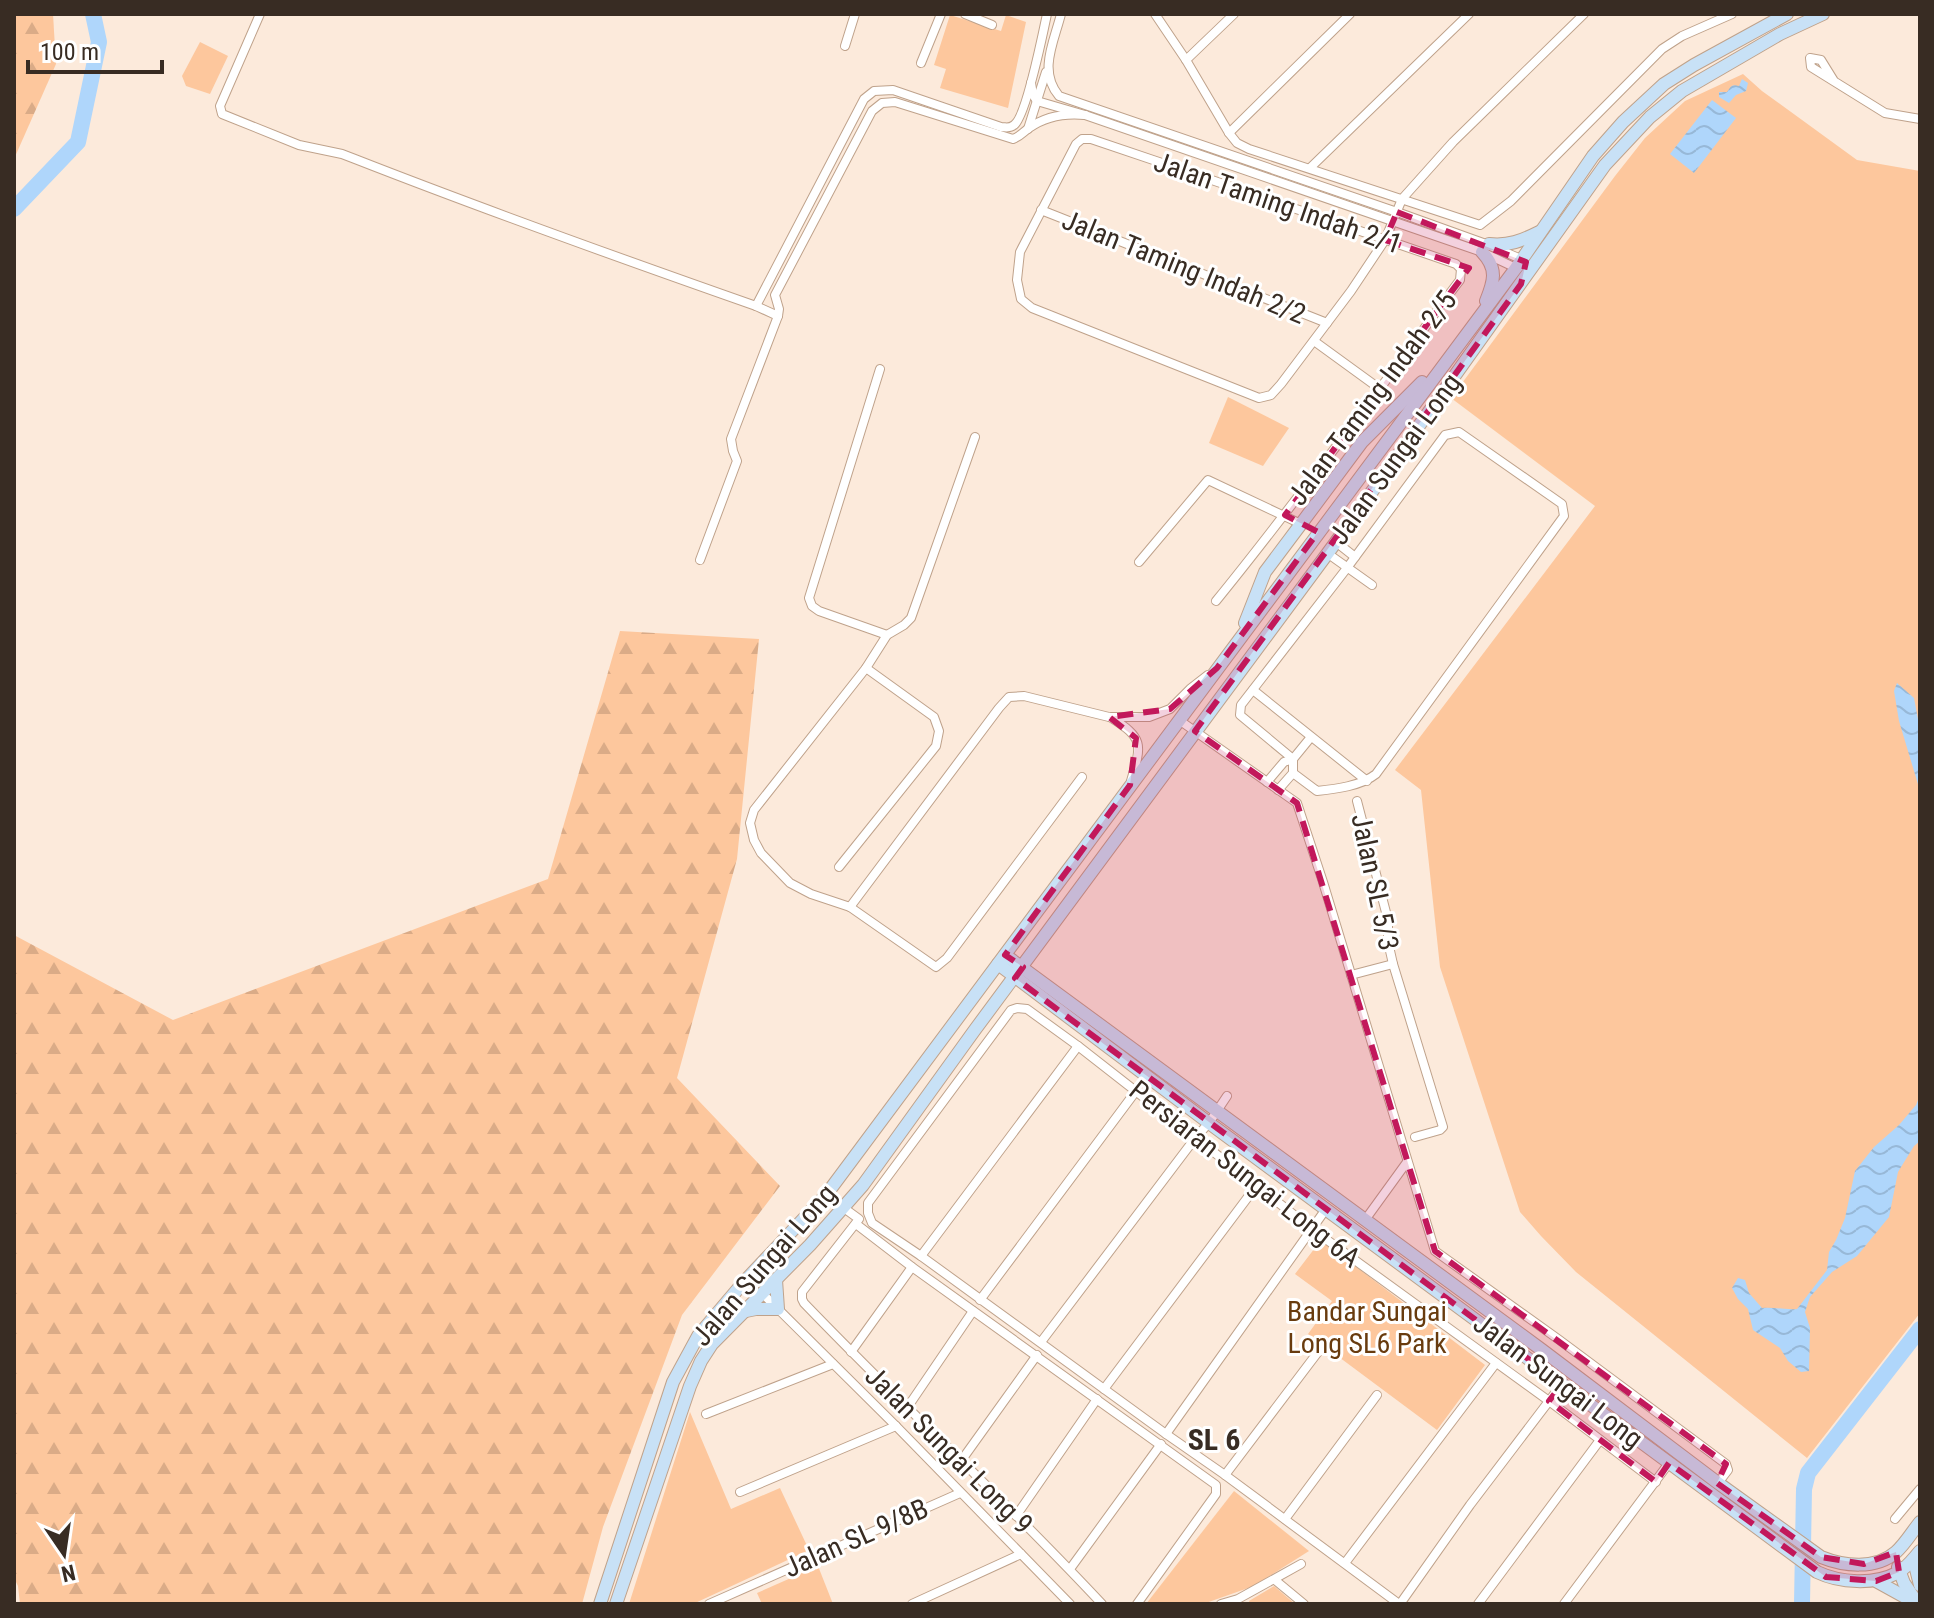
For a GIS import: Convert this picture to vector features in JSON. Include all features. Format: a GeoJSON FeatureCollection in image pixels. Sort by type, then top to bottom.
{"type":"FeatureCollection","features":[{"type":"Feature","properties":{"kind":"street"},"geometry":{"type":"LineString","coordinates":[[260,14],[220,106],[222,114],[299,145],[342,154],[778,316]]}},
{"type":"Feature","properties":{"kind":"street"},"geometry":{"type":"LineString","coordinates":[[845,46],[855,14]]}},
{"type":"Feature","properties":{"kind":"street"},"geometry":{"type":"LineString","coordinates":[[921,63],[941,14]]}},
{"type":"Feature","properties":{"kind":"street"},"geometry":{"type":"LineString","coordinates":[[965,14],[992,25]]}},
{"type":"Feature","properties":{"kind":"street"},"geometry":{"type":"LineString","coordinates":[[756,306],[864,99],[874,91],[893,90],[1007,128],[1016,125],[1031,83],[1047,14]]}},
{"type":"Feature","properties":{"kind":"street"},"geometry":{"type":"LineString","coordinates":[[700,560],[737,461],[731,439],[778,316],[779,306],[775,295],[872,111],[882,103],[895,102],[1013,139],[1024,134],[1048,66],[1061,14]]}},
{"type":"Feature","properties":{"kind":"street"},"geometry":{"type":"LineString","coordinates":[[1155,14],[1237,143],[1475,225],[1485,223],[1511,201],[1662,49],[1682,36],[1732,14]]}},
{"type":"Feature","properties":{"kind":"street"},"geometry":{"type":"LineString","coordinates":[[1186,60],[1234,14]]}},
{"type":"Feature","properties":{"kind":"street"},"geometry":{"type":"LineString","coordinates":[[1229,133],[1350,14]]}},
{"type":"Feature","properties":{"kind":"street"},"geometry":{"type":"LineString","coordinates":[[1310,168],[1469,14]]}},
{"type":"Feature","properties":{"kind":"street"},"geometry":{"type":"LineString","coordinates":[[1041,210],[1020,252],[1017,280],[1021,299],[1032,308],[1259,398],[1271,395],[1314,341],[1385,240],[1402,199],[1453,142],[1584,14]]}},
{"type":"Feature","properties":{"kind":"street","name":"Jalan Sungai Long"},"geometry":{"type":"LineString","coordinates":[[616,1604],[690,1386],[712,1344],[763,1294],[863,1185],[1332,548],[1521,284],[1524,264],[1540,232],[1593,156],[1623,122],[1664,84],[1787,14]]}},
{"type":"Feature","properties":{"kind":"street","name":"Jalan Sungai Long"},"geometry":{"type":"LineString","coordinates":[[600,1604],[673,1382],[698,1336],[826,1195],[1479,314],[1605,165],[1650,117],[1682,91],[1780,34],[1823,14]]}},
{"type":"Feature","properties":{"kind":"street"},"geometry":{"type":"LineString","coordinates":[[1048,66],[1050,83],[1059,96]]}},
{"type":"Feature","properties":{"kind":"street"},"geometry":{"type":"LineString","coordinates":[[1834,81],[1885,113],[1920,119]]}},
{"type":"Feature","properties":{"kind":"street"},"geometry":{"type":"LineString","coordinates":[[1031,83],[1037,96],[1085,115],[1393,222],[1486,248],[1520,242],[1540,232]]}},
{"type":"Feature","properties":{"kind":"street"},"geometry":{"type":"LineString","coordinates":[[1025,102],[1037,96],[1059,96],[1397,212],[1524,264]]}},
{"type":"Feature","properties":{"kind":"street"},"geometry":{"type":"LineString","coordinates":[[1028,129],[1062,114],[1085,115]]}},
{"type":"Feature","properties":{"kind":"street","name":"Jalan Taming Indah 2/1"},"geometry":{"type":"LineString","coordinates":[[1041,210],[1076,144],[1082,139],[1091,139],[1456,264],[1461,269],[1460,280]]}},
{"type":"Feature","properties":{"kind":"street"},"geometry":{"type":"LineString","coordinates":[[1554,212],[1571,208],[1570,189]]}},
{"type":"Feature","properties":{"kind":"street","name":"Jalan Taming Indah 2/2"},"geometry":{"type":"LineString","coordinates":[[1041,210],[1327,323]]}},
{"type":"Feature","properties":{"kind":"street"},"geometry":{"type":"LineString","coordinates":[[1479,314],[1494,274],[1486,248]]}},
{"type":"Feature","properties":{"kind":"street","name":"Jalan Taming Indah 2/5"},"geometry":{"type":"LineString","coordinates":[[1216,601],[1285,515],[1460,280]]}},
{"type":"Feature","properties":{"kind":"street"},"geometry":{"type":"LineString","coordinates":[[1314,341],[1380,389]]}},
{"type":"Feature","properties":{"kind":"street"},"geometry":{"type":"LineString","coordinates":[[1238,639],[1265,572],[1362,442],[1452,351]]}},
{"type":"Feature","properties":{"kind":"street"},"geometry":{"type":"LineString","coordinates":[[880,369],[809,598],[812,606],[819,611],[887,635]]}},
{"type":"Feature","properties":{"kind":"street"},"geometry":{"type":"LineString","coordinates":[[1293,759],[1240,715],[1241,705],[1445,435],[1459,432],[1562,504],[1564,516],[1376,774],[1367,781],[1317,791],[1293,773]]}},
{"type":"Feature","properties":{"kind":"street"},"geometry":{"type":"LineString","coordinates":[[975,437],[911,618],[887,635],[866,668],[754,810],[750,823],[754,840],[761,853],[790,883],[811,894],[850,907],[936,967],[947,958],[1082,777]]}},
{"type":"Feature","properties":{"kind":"street"},"geometry":{"type":"LineString","coordinates":[[1139,562],[1208,480],[1301,524]]}},
{"type":"Feature","properties":{"kind":"street"},"geometry":{"type":"LineString","coordinates":[[1332,548],[1355,557]]}},
{"type":"Feature","properties":{"kind":"street"},"geometry":{"type":"LineString","coordinates":[[1332,548],[1347,568],[1372,585]]}},
{"type":"Feature","properties":{"kind":"street"},"geometry":{"type":"LineString","coordinates":[[839,867],[936,746],[939,731],[934,717],[866,668]]}},
{"type":"Feature","properties":{"kind":"street"},"geometry":{"type":"LineString","coordinates":[[850,907],[1009,697],[1024,696],[1109,717],[1149,717],[1170,709],[1217,668]]}},
{"type":"Feature","properties":{"kind":"street"},"geometry":{"type":"LineString","coordinates":[[1253,690],[1367,781]]}},
{"type":"Feature","properties":{"kind":"street"},"geometry":{"type":"LineString","coordinates":[[1109,717],[1128,728],[1140,750],[1130,785]]}},
{"type":"Feature","properties":{"kind":"street"},"geometry":{"type":"LineString","coordinates":[[1179,720],[1297,803],[1435,1251],[1726,1464],[1728,1470],[1718,1483]]}},
{"type":"Feature","properties":{"kind":"street"},"geometry":{"type":"LineString","coordinates":[[1267,782],[1284,762],[1293,759],[1311,737]]}},
{"type":"Feature","properties":{"kind":"street"},"geometry":{"type":"LineString","coordinates":[[1278,790],[1293,773],[1293,759]]}},
{"type":"Feature","properties":{"kind":"street","name":"Jalan SL 5/3"},"geometry":{"type":"LineString","coordinates":[[1357,801],[1388,920],[1388,942],[1393,964],[1443,1127],[1415,1137]]}},
{"type":"Feature","properties":{"kind":"street","name":"Jalan Sungai Long"},"geometry":{"type":"LineString","coordinates":[[1001,959],[1209,1123],[1817,1572],[1837,1579],[1876,1581],[1899,1572],[1920,1551]]}},
{"type":"Feature","properties":{"kind":"street"},"geometry":{"type":"LineString","coordinates":[[1351,975],[1393,964]]}},
{"type":"Feature","properties":{"kind":"street","name":"Jalan Sungai Long"},"geometry":{"type":"LineString","coordinates":[[1019,973],[1217,1110],[1821,1557],[1836,1563],[1864,1564],[1886,1559],[1896,1552]]}},
{"type":"Feature","properties":{"kind":"street","name":"Persiaran Sungai Long 6A"},"geometry":{"type":"LineString","coordinates":[[921,1256],[872,1223],[868,1203],[1006,1015],[1014,1008],[1027,1009],[1312,1229],[1656,1482]]}},
{"type":"Feature","properties":{"kind":"street"},"geometry":{"type":"LineString","coordinates":[[956,1019],[974,1031]]}},
{"type":"Feature","properties":{"kind":"street"},"geometry":{"type":"LineString","coordinates":[[1078,1046],[921,1256],[1400,1604],[1562,1384]]}},
{"type":"Feature","properties":{"kind":"street"},"geometry":{"type":"LineString","coordinates":[[980,1300],[1136,1091]]}},
{"type":"Feature","properties":{"kind":"street"},"geometry":{"type":"LineString","coordinates":[[1041,1342],[1227,1096]]}},
{"type":"Feature","properties":{"kind":"street"},"geometry":{"type":"LineString","coordinates":[[1365,1220],[1407,1162]]}},
{"type":"Feature","properties":{"kind":"street"},"geometry":{"type":"LineString","coordinates":[[1104,1389],[1257,1185]]}},
{"type":"Feature","properties":{"kind":"street"},"geometry":{"type":"LineString","coordinates":[[826,1195],[859,1219],[856,1224],[912,1267],[1213,1482],[1216,1494],[1137,1604]]}},
{"type":"Feature","properties":{"kind":"street"},"geometry":{"type":"LineString","coordinates":[[1166,1434],[1326,1209]]}},
{"type":"Feature","properties":{"kind":"street","name":"Jalan Sungai Long 9"},"geometry":{"type":"LineString","coordinates":[[856,1224],[802,1292],[804,1303],[1102,1604]]}},
{"type":"Feature","properties":{"kind":"street"},"geometry":{"type":"LineString","coordinates":[[764,1260],[760,1271],[763,1294],[1070,1604]]}},
{"type":"Feature","properties":{"kind":"street"},"geometry":{"type":"LineString","coordinates":[[851,1352],[912,1267]]}},
{"type":"Feature","properties":{"kind":"street"},"geometry":{"type":"LineString","coordinates":[[776,1280],[778,1309]]}},
{"type":"Feature","properties":{"kind":"street"},"geometry":{"type":"LineString","coordinates":[[730,1298],[752,1292],[763,1294]]}},
{"type":"Feature","properties":{"kind":"street"},"geometry":{"type":"LineString","coordinates":[[746,1311],[778,1309]]}},
{"type":"Feature","properties":{"kind":"street"},"geometry":{"type":"LineString","coordinates":[[907,1408],[973,1311]]}},
{"type":"Feature","properties":{"kind":"street"},"geometry":{"type":"LineString","coordinates":[[1225,1475],[1318,1352]]}},
{"type":"Feature","properties":{"kind":"street"},"geometry":{"type":"LineString","coordinates":[[961,1461],[1037,1355]]}},
{"type":"Feature","properties":{"kind":"street"},"geometry":{"type":"LineString","coordinates":[[1345,1563],[1496,1363]]}},
{"type":"Feature","properties":{"kind":"street"},"geometry":{"type":"LineString","coordinates":[[706,1414],[833,1364]]}},
{"type":"Feature","properties":{"kind":"street"},"geometry":{"type":"LineString","coordinates":[[1285,1519],[1377,1395]]}},
{"type":"Feature","properties":{"kind":"street"},"geometry":{"type":"LineString","coordinates":[[1016,1516],[1097,1399]]}},
{"type":"Feature","properties":{"kind":"street"},"geometry":{"type":"LineString","coordinates":[[740,1492],[896,1426]]}},
{"type":"Feature","properties":{"kind":"street"},"geometry":{"type":"LineString","coordinates":[[1478,1604],[1600,1440]]}},
{"type":"Feature","properties":{"kind":"street"},"geometry":{"type":"LineString","coordinates":[[1070,1569],[1161,1444]]}},
{"type":"Feature","properties":{"kind":"street"},"geometry":{"type":"LineString","coordinates":[[1564,1604],[1669,1463]]}},
{"type":"Feature","properties":{"kind":"street"},"geometry":{"type":"LineString","coordinates":[[1895,1519],[1920,1489]]}},
{"type":"Feature","properties":{"kind":"street","name":"Jalan SL 9/8B"},"geometry":{"type":"LineString","coordinates":[[709,1604],[960,1493]]}},
{"type":"Feature","properties":{"kind":"street"},"geometry":{"type":"LineString","coordinates":[[1917,1604],[1899,1572],[1896,1552],[1920,1522]]}},
{"type":"Feature","properties":{"kind":"street"},"geometry":{"type":"LineString","coordinates":[[1920,1551],[1916,1569],[1920,1585]]}},
{"type":"Feature","properties":{"kind":"street"},"geometry":{"type":"LineString","coordinates":[[912,1604],[1021,1554]]}},
{"type":"Feature","properties":{"kind":"street"},"geometry":{"type":"LineString","coordinates":[[1221,1604],[1238,1602],[1301,1564]]}},
{"type":"Feature","properties":{"kind":"street"},"geometry":{"type":"LineString","coordinates":[[1275,1580],[1304,1604]]}},
{"type":"Feature","properties":{"kind":"street"},"geometry":{"type":"LineString","coordinates":[[1876,1581],[1917,1604]]}},
{"type":"Feature","properties":{"kind":"highlighted area"},"geometry":{"type":"Polygon","coordinates":[[[1397,212],[1526,262],[1521,284],[1195,731],[1297,803],[1435,1251],[1726,1464],[1717,1483],[1821,1557],[1864,1564],[1896,1552],[1899,1572],[1876,1581],[1826,1577],[1669,1463],[1656,1482],[1549,1401],[1562,1384],[1015,978],[1023,967],[1005,955],[1130,785],[1136,738],[1109,717],[1170,709],[1217,668],[1318,532],[1285,515],[1469,268],[1385,240],[1397,212]]]}},
{"type":"Feature","properties":{"kind":"green space"},"geometry":{"type":"Polygon","coordinates":[[[14,14],[53,14],[56,64],[14,159],[14,14]]]}},
{"type":"Feature","properties":{"kind":"green space"},"geometry":{"type":"Polygon","coordinates":[[[950,15],[1001,31],[1006,15],[1026,22],[1008,108],[940,88],[946,69],[934,65],[950,15]]]}},
{"type":"Feature","properties":{"kind":"green space"},"geometry":{"type":"Polygon","coordinates":[[[200,42],[228,56],[210,94],[186,86],[182,76],[200,42]]]}},
{"type":"Feature","properties":{"kind":"green space"},"geometry":{"type":"Polygon","coordinates":[[[1743,74],[1857,160],[1920,171],[1920,1313],[1807,1458],[1576,1272],[1520,1212],[1440,967],[1421,790],[1395,770],[1595,506],[1451,398],[1645,138],[1685,101],[1743,74]]]}},
{"type":"Feature","properties":{"kind":"green space"},"geometry":{"type":"Polygon","coordinates":[[[1228,397],[1289,428],[1263,466],[1209,443],[1228,397]]]}},
{"type":"Feature","properties":{"kind":"green space"},"geometry":{"type":"Polygon","coordinates":[[[620,631],[759,639],[737,859],[677,1078],[780,1186],[682,1315],[603,1527],[582,1604],[20,1604],[14,1578],[14,935],[173,1020],[548,879],[620,631]]]}},
{"type":"Feature","properties":{"kind":"green space","name":"Bandar Sungai Long SL6 Park"},"geometry":{"type":"Polygon","coordinates":[[[1321,1240],[1485,1365],[1437,1430],[1308,1334],[1332,1301],[1295,1274],[1321,1240]]]}},
{"type":"Feature","properties":{"kind":"green space"},"geometry":{"type":"Polygon","coordinates":[[[690,1412],[731,1509],[780,1488],[809,1550],[693,1604],[629,1604],[690,1412]]]}},
{"type":"Feature","properties":{"kind":"green space"},"geometry":{"type":"Polygon","coordinates":[[[1234,1491],[1309,1551],[1254,1586],[1203,1604],[1146,1604],[1234,1491]]]}},
{"type":"Feature","properties":{"kind":"green space"},"geometry":{"type":"Polygon","coordinates":[[[818,1566],[833,1604],[762,1604],[757,1593],[818,1566]]]}},
{"type":"Feature","properties":{"kind":"green space"},"geometry":{"type":"Polygon","coordinates":[[[1274,1586],[1295,1604],[1250,1604],[1249,1601],[1274,1586]]]}},
{"type":"Feature","properties":{"kind":"water"},"geometry":{"type":"Polygon","coordinates":[[[1742,79],[1748,83],[1746,91],[1736,95],[1729,103],[1719,97],[1719,92],[1739,86],[1742,79]]]}},
{"type":"Feature","properties":{"kind":"water"},"geometry":{"type":"Polygon","coordinates":[[[1712,100],[1736,118],[1694,173],[1670,154],[1712,100]]]}},
{"type":"Feature","properties":{"kind":"water"},"geometry":{"type":"Polygon","coordinates":[[[1897,683],[1914,698],[1920,730],[1920,791],[1899,721],[1894,691],[1897,683]]]}},
{"type":"Feature","properties":{"kind":"water"},"geometry":{"type":"Polygon","coordinates":[[[1920,1095],[1920,1141],[1898,1172],[1889,1217],[1857,1256],[1832,1272],[1810,1297],[1805,1312],[1810,1328],[1809,1371],[1801,1372],[1788,1361],[1780,1348],[1753,1330],[1748,1309],[1732,1288],[1738,1278],[1745,1280],[1749,1293],[1762,1308],[1797,1309],[1827,1270],[1829,1252],[1845,1218],[1855,1171],[1874,1147],[1899,1125],[1916,1105],[1920,1095]]]}},
{"type":"Feature","properties":{"kind":"waterway"},"geometry":{"type":"LineString","coordinates":[[14,209],[78,142],[99,42],[93,14]]}},
{"type":"Feature","properties":{"kind":"waterway"},"geometry":{"type":"LineString","coordinates":[[1802,1604],[1804,1489],[1808,1473],[1920,1329]]}},
{"type":"Feature","properties":{"kind":"district","name":"SL 6"},"geometry":{"type":"Point","coordinates":[1214,1439]}}]}
